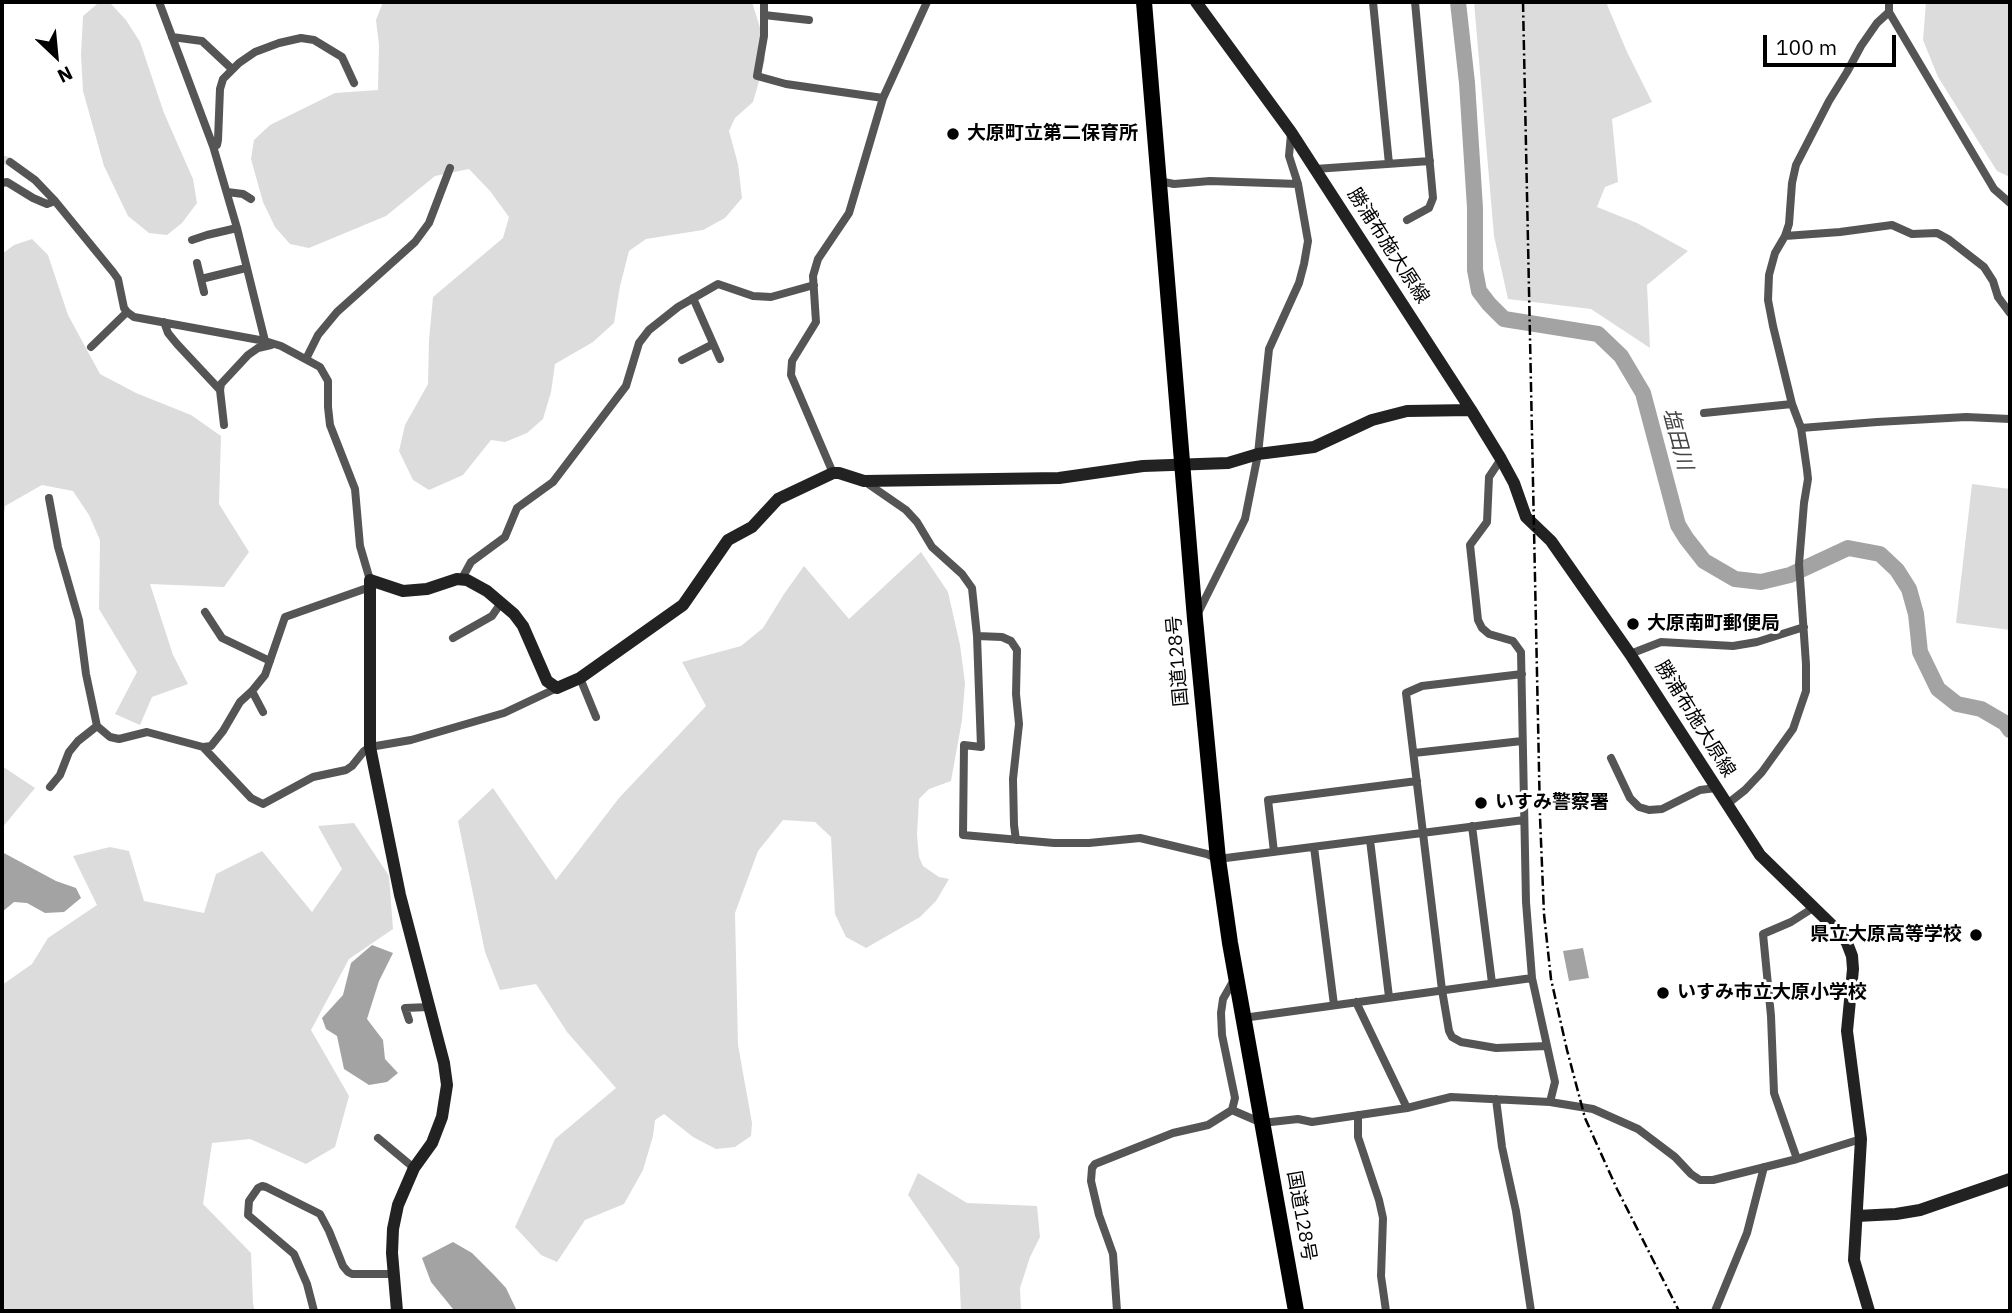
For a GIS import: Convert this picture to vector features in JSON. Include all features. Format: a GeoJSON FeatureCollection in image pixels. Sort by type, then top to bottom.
{"type":"FeatureCollection","features":[{"type":"Feature","properties":{"kind":"highway","name":"国道128号"},"geometry":{"type":"LineString","coordinates":[[1144,2],[1195,619],[1218,859],[1243,1018],[1296,1311]]}},
{"type":"Feature","properties":{"kind":"street"},"geometry":{"type":"LineString","coordinates":[[159,2],[214,146],[246,268],[270,342]]}},
{"type":"Feature","properties":{"kind":"street"},"geometry":{"type":"LineString","coordinates":[[764,2],[764,36],[757,76],[786,84],[883,97]]}},
{"type":"Feature","properties":{"kind":"street"},"geometry":{"type":"LineString","coordinates":[[833,473],[791,375],[792,361],[816,322],[813,275],[818,259],[849,213],[883,97],[927,2]]}},
{"type":"Feature","properties":{"kind":"street","name":"勝浦布施大原線"},"geometry":{"type":"LineString","coordinates":[[1196,2],[1291,132],[1502,459],[1518,492],[1526,517],[1551,541],[1630,654],[1760,855],[1841,934],[1852,956],[1847,1031],[1861,1139],[1854,1260],[1868,1311]]}},
{"type":"Feature","properties":{"kind":"street"},"geometry":{"type":"LineString","coordinates":[[1373,2],[1389,164]]}},
{"type":"Feature","properties":{"kind":"street"},"geometry":{"type":"LineString","coordinates":[[1407,220],[1429,208],[1433,198],[1415,2]]}},
{"type":"Feature","properties":{"kind":"street"},"geometry":{"type":"LineString","coordinates":[[1889,2],[1889,12],[1994,189],[2010,203]]}},
{"type":"Feature","properties":{"kind":"street"},"geometry":{"type":"LineString","coordinates":[[1726,805],[1762,772],[1793,729],[1805,691],[1800,564],[1808,479],[1801,429],[1792,404],[1768,300],[1769,275],[1775,253],[1786,236],[1796,165],[1861,46],[1877,23],[1889,12]]}},
{"type":"Feature","properties":{"kind":"street"},"geometry":{"type":"LineString","coordinates":[[764,15],[809,20]]}},
{"type":"Feature","properties":{"kind":"street"},"geometry":{"type":"LineString","coordinates":[[172,37],[202,41],[232,69]]}},
{"type":"Feature","properties":{"kind":"street"},"geometry":{"type":"LineString","coordinates":[[214,146],[218,140],[220,89],[223,79],[255,52],[301,38],[314,40],[342,57],[354,83]]}},
{"type":"Feature","properties":{"kind":"street"},"geometry":{"type":"LineString","coordinates":[[1195,619],[1245,519],[1258,454],[1269,349],[1299,283],[1308,241],[1298,184],[1289,156],[1291,132]]}},
{"type":"Feature","properties":{"kind":"street"},"geometry":{"type":"LineString","coordinates":[[1315,169],[1430,161]]}},
{"type":"Feature","properties":{"kind":"street"},"geometry":{"type":"LineString","coordinates":[[10,162],[35,180],[55,201],[118,279],[127,312],[134,317],[270,342],[320,367],[328,381],[330,425],[355,489],[360,546],[370,584],[370,747],[400,895],[444,1063],[447,1085],[442,1117],[432,1143],[414,1168],[398,1205],[393,1230],[393,1274],[397,1311]]}},
{"type":"Feature","properties":{"kind":"street"},"geometry":{"type":"LineString","coordinates":[[306,359],[318,335],[337,312],[422,233],[429,223],[450,168]]}},
{"type":"Feature","properties":{"kind":"street"},"geometry":{"type":"LineString","coordinates":[[1159,180],[1174,184],[1210,181],[1298,184]]}},
{"type":"Feature","properties":{"kind":"street"},"geometry":{"type":"LineString","coordinates":[[2,183],[7,182],[47,204],[55,201]]}},
{"type":"Feature","properties":{"kind":"street"},"geometry":{"type":"LineString","coordinates":[[227,192],[243,194],[251,200]]}},
{"type":"Feature","properties":{"kind":"street"},"geometry":{"type":"LineString","coordinates":[[1786,236],[1892,225],[1912,234],[1937,233],[1984,267],[1993,281],[1998,298],[2010,313]]}},
{"type":"Feature","properties":{"kind":"street"},"geometry":{"type":"LineString","coordinates":[[192,240],[237,228]]}},
{"type":"Feature","properties":{"kind":"street"},"geometry":{"type":"LineString","coordinates":[[197,263],[204,292]]}},
{"type":"Feature","properties":{"kind":"street"},"geometry":{"type":"LineString","coordinates":[[201,279],[246,268]]}},
{"type":"Feature","properties":{"kind":"street"},"geometry":{"type":"LineString","coordinates":[[461,580],[471,562],[505,537],[517,508],[553,482],[626,386],[639,343],[649,330],[678,307],[718,284],[753,296],[771,297],[814,285]]}},
{"type":"Feature","properties":{"kind":"street"},"geometry":{"type":"LineString","coordinates":[[693,298],[720,359]]}},
{"type":"Feature","properties":{"kind":"street"},"geometry":{"type":"LineString","coordinates":[[91,347],[127,312]]}},
{"type":"Feature","properties":{"kind":"street"},"geometry":{"type":"LineString","coordinates":[[164,322],[168,333],[177,344],[220,390]]}},
{"type":"Feature","properties":{"kind":"street"},"geometry":{"type":"LineString","coordinates":[[224,425],[220,390],[225,379],[248,355],[270,342]]}},
{"type":"Feature","properties":{"kind":"street"},"geometry":{"type":"LineString","coordinates":[[682,360],[713,344]]}},
{"type":"Feature","properties":{"kind":"street"},"geometry":{"type":"LineString","coordinates":[[1704,412],[1792,404]]}},
{"type":"Feature","properties":{"kind":"street"},"geometry":{"type":"LineString","coordinates":[[864,481],[1059,478],[1143,466],[1228,463],[1258,454],[1314,447],[1372,420],[1407,411],[1471,411]]}},
{"type":"Feature","properties":{"kind":"street"},"geometry":{"type":"LineString","coordinates":[[1801,429],[1966,417],[2010,419]]}},
{"type":"Feature","properties":{"kind":"street"},"geometry":{"type":"LineString","coordinates":[[1502,459],[1489,477],[1487,523],[1470,545],[1478,620],[1489,634],[1513,641],[1521,652],[1526,902],[1532,978],[1555,1082],[1550,1102]]}},
{"type":"Feature","properties":{"kind":"street"},"geometry":{"type":"LineString","coordinates":[[203,747],[251,798],[263,804],[313,777],[346,770],[370,747],[411,740],[504,713],[580,678],[682,605],[728,540],[752,527],[778,499],[833,473],[839,473],[864,481],[906,510],[917,522],[932,547],[962,573],[972,588],[977,636],[981,747],[964,745],[963,835],[1054,843],[1140,838],[1218,859],[1524,820]]}},
{"type":"Feature","properties":{"kind":"street"},"geometry":{"type":"LineString","coordinates":[[49,498],[58,547],[79,620],[86,674],[97,726],[110,737],[119,739],[147,732],[203,747],[211,746],[240,702],[265,675],[285,617],[370,584],[403,590],[427,589],[457,579],[467,580],[487,591],[523,626],[547,681],[557,688]]}},
{"type":"Feature","properties":{"kind":"street"},"geometry":{"type":"LineString","coordinates":[[453,638],[492,616],[501,603]]}},
{"type":"Feature","properties":{"kind":"street"},"geometry":{"type":"LineString","coordinates":[[205,612],[222,638],[270,661]]}},
{"type":"Feature","properties":{"kind":"street"},"geometry":{"type":"LineString","coordinates":[[1630,654],[1661,642],[1733,646],[1757,642],[1804,626]]}},
{"type":"Feature","properties":{"kind":"street"},"geometry":{"type":"LineString","coordinates":[[977,636],[1002,637],[1011,641],[1017,650],[1016,694],[1019,723],[1013,779],[1016,840]]}},
{"type":"Feature","properties":{"kind":"street"},"geometry":{"type":"LineString","coordinates":[[1521,674],[1422,686],[1406,692],[1449,1031],[1452,1037],[1461,1042],[1496,1048],[1547,1046]]}},
{"type":"Feature","properties":{"kind":"street"},"geometry":{"type":"LineString","coordinates":[[580,678],[596,717]]}},
{"type":"Feature","properties":{"kind":"street"},"geometry":{"type":"LineString","coordinates":[[252,691],[263,712]]}},
{"type":"Feature","properties":{"kind":"street"},"geometry":{"type":"LineString","coordinates":[[50,787],[60,775],[69,752],[97,726]]}},
{"type":"Feature","properties":{"kind":"street"},"geometry":{"type":"LineString","coordinates":[[1414,753],[1522,741]]}},
{"type":"Feature","properties":{"kind":"street"},"geometry":{"type":"LineString","coordinates":[[1611,758],[1630,799],[1639,807],[1649,810],[1662,809],[1700,790],[1716,788]]}},
{"type":"Feature","properties":{"kind":"street"},"geometry":{"type":"LineString","coordinates":[[1274,852],[1268,800],[1417,781]]}},
{"type":"Feature","properties":{"kind":"street"},"geometry":{"type":"LineString","coordinates":[[1472,827],[1492,983]]}},
{"type":"Feature","properties":{"kind":"street"},"geometry":{"type":"LineString","coordinates":[[1370,839],[1389,998]]}},
{"type":"Feature","properties":{"kind":"street"},"geometry":{"type":"LineString","coordinates":[[1314,847],[1334,1005]]}},
{"type":"Feature","properties":{"kind":"street"},"geometry":{"type":"LineString","coordinates":[[1797,1159],[1774,1093],[1771,1016],[1763,934],[1791,922],[1813,908]]}},
{"type":"Feature","properties":{"kind":"street"},"geometry":{"type":"LineString","coordinates":[[1117,1311],[1113,1254],[1093,1192],[1092,1168],[1095,1164],[1173,1133],[1208,1125],[1232,1110],[1235,1098],[1222,1035],[1221,1013],[1223,999],[1236,976]]}},
{"type":"Feature","properties":{"kind":"street"},"geometry":{"type":"LineString","coordinates":[[1243,1018],[1532,978]]}},
{"type":"Feature","properties":{"kind":"street"},"geometry":{"type":"LineString","coordinates":[[1356,1002],[1407,1108]]}},
{"type":"Feature","properties":{"kind":"street"},"geometry":{"type":"LineString","coordinates":[[409,1020],[405,1008],[429,1007]]}},
{"type":"Feature","properties":{"kind":"street"},"geometry":{"type":"LineString","coordinates":[[1232,1110],[1262,1123],[1298,1119],[1312,1122],[1407,1108],[1451,1097],[1550,1102],[1593,1109],[1638,1129],[1700,1180],[1713,1180],[1797,1159],[1861,1139]]}},
{"type":"Feature","properties":{"kind":"street"},"geometry":{"type":"LineString","coordinates":[[1496,1099],[1531,1311]]}},
{"type":"Feature","properties":{"kind":"street"},"geometry":{"type":"LineString","coordinates":[[1358,1115],[1358,1137],[1383,1218],[1381,1276],[1386,1311]]}},
{"type":"Feature","properties":{"kind":"street"},"geometry":{"type":"LineString","coordinates":[[378,1138],[414,1168]]}},
{"type":"Feature","properties":{"kind":"street"},"geometry":{"type":"LineString","coordinates":[[1715,1311],[1747,1233],[1764,1167]]}},
{"type":"Feature","properties":{"kind":"street"},"geometry":{"type":"LineString","coordinates":[[1857,1216],[1920,1210],[2010,1179]]}},
{"type":"Feature","properties":{"kind":"street"},"geometry":{"type":"LineString","coordinates":[[314,1311],[307,1284],[294,1254],[248,1215],[249,1201],[262,1186],[320,1214],[342,1266],[348,1272],[393,1274]]}},
{"type":"Feature","properties":{"kind":"shaded area"},"geometry":{"type":"Polygon","coordinates":[[[383,2],[752,2],[762,34],[765,60],[753,102],[735,118],[729,131],[738,164],[742,198],[725,218],[703,230],[646,239],[629,251],[614,323],[593,342],[555,364],[543,419],[527,433],[505,442],[491,440],[463,475],[429,490],[413,480],[399,451],[405,425],[428,384],[433,297],[503,238],[509,217],[469,169],[435,176],[386,216],[309,248],[290,244],[275,227],[263,202],[251,159],[254,140],[270,125],[335,93],[378,90],[379,45],[376,20],[383,2]]]}},
{"type":"Feature","properties":{"kind":"shaded area"},"geometry":{"type":"Polygon","coordinates":[[[1474,2],[1606,2],[1652,102],[1612,119],[1618,182],[1605,187],[1597,207],[1637,223],[1688,251],[1647,285],[1650,348],[1591,309],[1508,299],[1494,236],[1474,2]]]}},
{"type":"Feature","properties":{"kind":"shaded area"},"geometry":{"type":"Polygon","coordinates":[[[1926,2],[2010,2],[2010,177],[1997,171],[1938,77],[1923,40],[1926,2]]]}},
{"type":"Feature","properties":{"kind":"shaded area"},"geometry":{"type":"Polygon","coordinates":[[[97,4],[111,4],[126,20],[140,42],[164,113],[193,179],[197,203],[182,223],[167,235],[149,233],[128,216],[104,166],[83,91],[81,55],[83,16],[97,4]]]}},
{"type":"Feature","properties":{"kind":"shaded area"},"geometry":{"type":"Polygon","coordinates":[[[32,239],[48,255],[68,315],[100,374],[136,393],[191,415],[221,436],[219,504],[249,552],[224,587],[150,584],[173,655],[188,684],[152,697],[140,725],[115,714],[137,672],[99,609],[100,540],[89,515],[73,491],[42,485],[5,506],[2,529],[2,254],[14,245],[32,239]]]}},
{"type":"Feature","properties":{"kind":"shaded area"},"geometry":{"type":"Polygon","coordinates":[[[1972,484],[2010,489],[2010,630],[1956,623],[1972,484]]]}},
{"type":"Feature","properties":{"kind":"shaded area"},"geometry":{"type":"Polygon","coordinates":[[[921,552],[948,592],[965,683],[962,720],[951,781],[929,789],[919,799],[919,857],[923,866],[939,877],[949,879],[936,901],[920,917],[866,948],[846,937],[835,914],[831,837],[815,822],[783,820],[758,851],[735,913],[738,1045],[752,1123],[751,1136],[735,1147],[716,1149],[693,1137],[664,1114],[655,1120],[643,1170],[624,1204],[585,1220],[557,1262],[541,1255],[515,1227],[555,1139],[616,1088],[567,1032],[536,984],[500,990],[485,952],[458,821],[493,788],[556,880],[619,798],[706,706],[682,662],[741,646],[763,628],[804,566],[849,619],[921,552]]]}},
{"type":"Feature","properties":{"kind":"shaded area"},"geometry":{"type":"Polygon","coordinates":[[[2,766],[35,788],[2,828],[2,766]]]}},
{"type":"Feature","properties":{"kind":"shaded area"},"geometry":{"type":"Polygon","coordinates":[[[354,823],[389,876],[393,929],[349,959],[311,1030],[349,1096],[335,1147],[306,1164],[250,1139],[212,1143],[203,1204],[251,1253],[255,1311],[2,1311],[2,985],[32,964],[48,938],[97,905],[73,856],[110,847],[129,851],[144,901],[204,913],[216,874],[262,851],[312,912],[342,869],[318,826],[354,823]]]}},
{"type":"Feature","properties":{"kind":"shaded area"},"geometry":{"type":"Polygon","coordinates":[[[2,852],[56,881],[76,888],[81,898],[64,912],[45,913],[27,903],[14,902],[2,912],[2,852]]]}},
{"type":"Feature","properties":{"kind":"shaded area"},"geometry":{"type":"Polygon","coordinates":[[[372,945],[393,953],[379,981],[367,1019],[383,1040],[385,1059],[398,1073],[387,1082],[369,1085],[344,1069],[337,1036],[326,1029],[322,1018],[343,995],[351,963],[372,945]]]}},
{"type":"Feature","properties":{"kind":"shaded area"},"geometry":{"type":"Polygon","coordinates":[[[1583,948],[1589,978],[1569,981],[1563,951],[1583,948]]]}},
{"type":"Feature","properties":{"kind":"shaded area"},"geometry":{"type":"Polygon","coordinates":[[[918,1173],[967,1203],[1037,1206],[1040,1237],[1020,1288],[1021,1311],[961,1311],[959,1268],[908,1195],[918,1173]]]}},
{"type":"Feature","properties":{"kind":"shaded area"},"geometry":{"type":"Polygon","coordinates":[[[453,1242],[472,1253],[494,1275],[506,1288],[517,1311],[453,1309],[431,1282],[422,1258],[453,1242]]]}},
{"type":"Feature","properties":{"kind":"waterway","name":"塩田川"},"geometry":{"type":"LineString","coordinates":[[1458,2],[1467,83],[1475,208],[1475,270],[1479,291],[1504,319],[1598,334],[1621,356],[1643,393],[1678,525],[1704,561],[1735,579],[1761,582],[1790,575],[1848,548],[1880,554],[1897,570],[1909,589],[1916,614],[1920,652],[1938,689],[1957,704],[1981,709],[2005,723],[2010,730]]}},
{"type":"Feature","properties":{"kind":"tunnel"},"geometry":{"type":"LineString","coordinates":[[2,159],[10,162]]}},
{"type":"Feature","properties":{"kind":"railway"},"geometry":{"type":"LineString","coordinates":[[1523,2],[1540,817],[1544,914],[1551,979],[1585,1118],[1617,1189],[1679,1311]]}},
{"type":"Feature","properties":{"kind":"place","name":"大原町立第二保育所"},"geometry":{"type":"Point","coordinates":[953,134]}},
{"type":"Feature","properties":{"kind":"place","name":"大原南町郵便局"},"geometry":{"type":"Point","coordinates":[1633,624]}},
{"type":"Feature","properties":{"kind":"place","name":"いすみ警察署"},"geometry":{"type":"Point","coordinates":[1481,803]}},
{"type":"Feature","properties":{"kind":"place","name":"県立大原高等学校"},"geometry":{"type":"Point","coordinates":[1976,935]}},
{"type":"Feature","properties":{"kind":"place","name":"いすみ市立大原小学校"},"geometry":{"type":"Point","coordinates":[1663,993]}}]}
